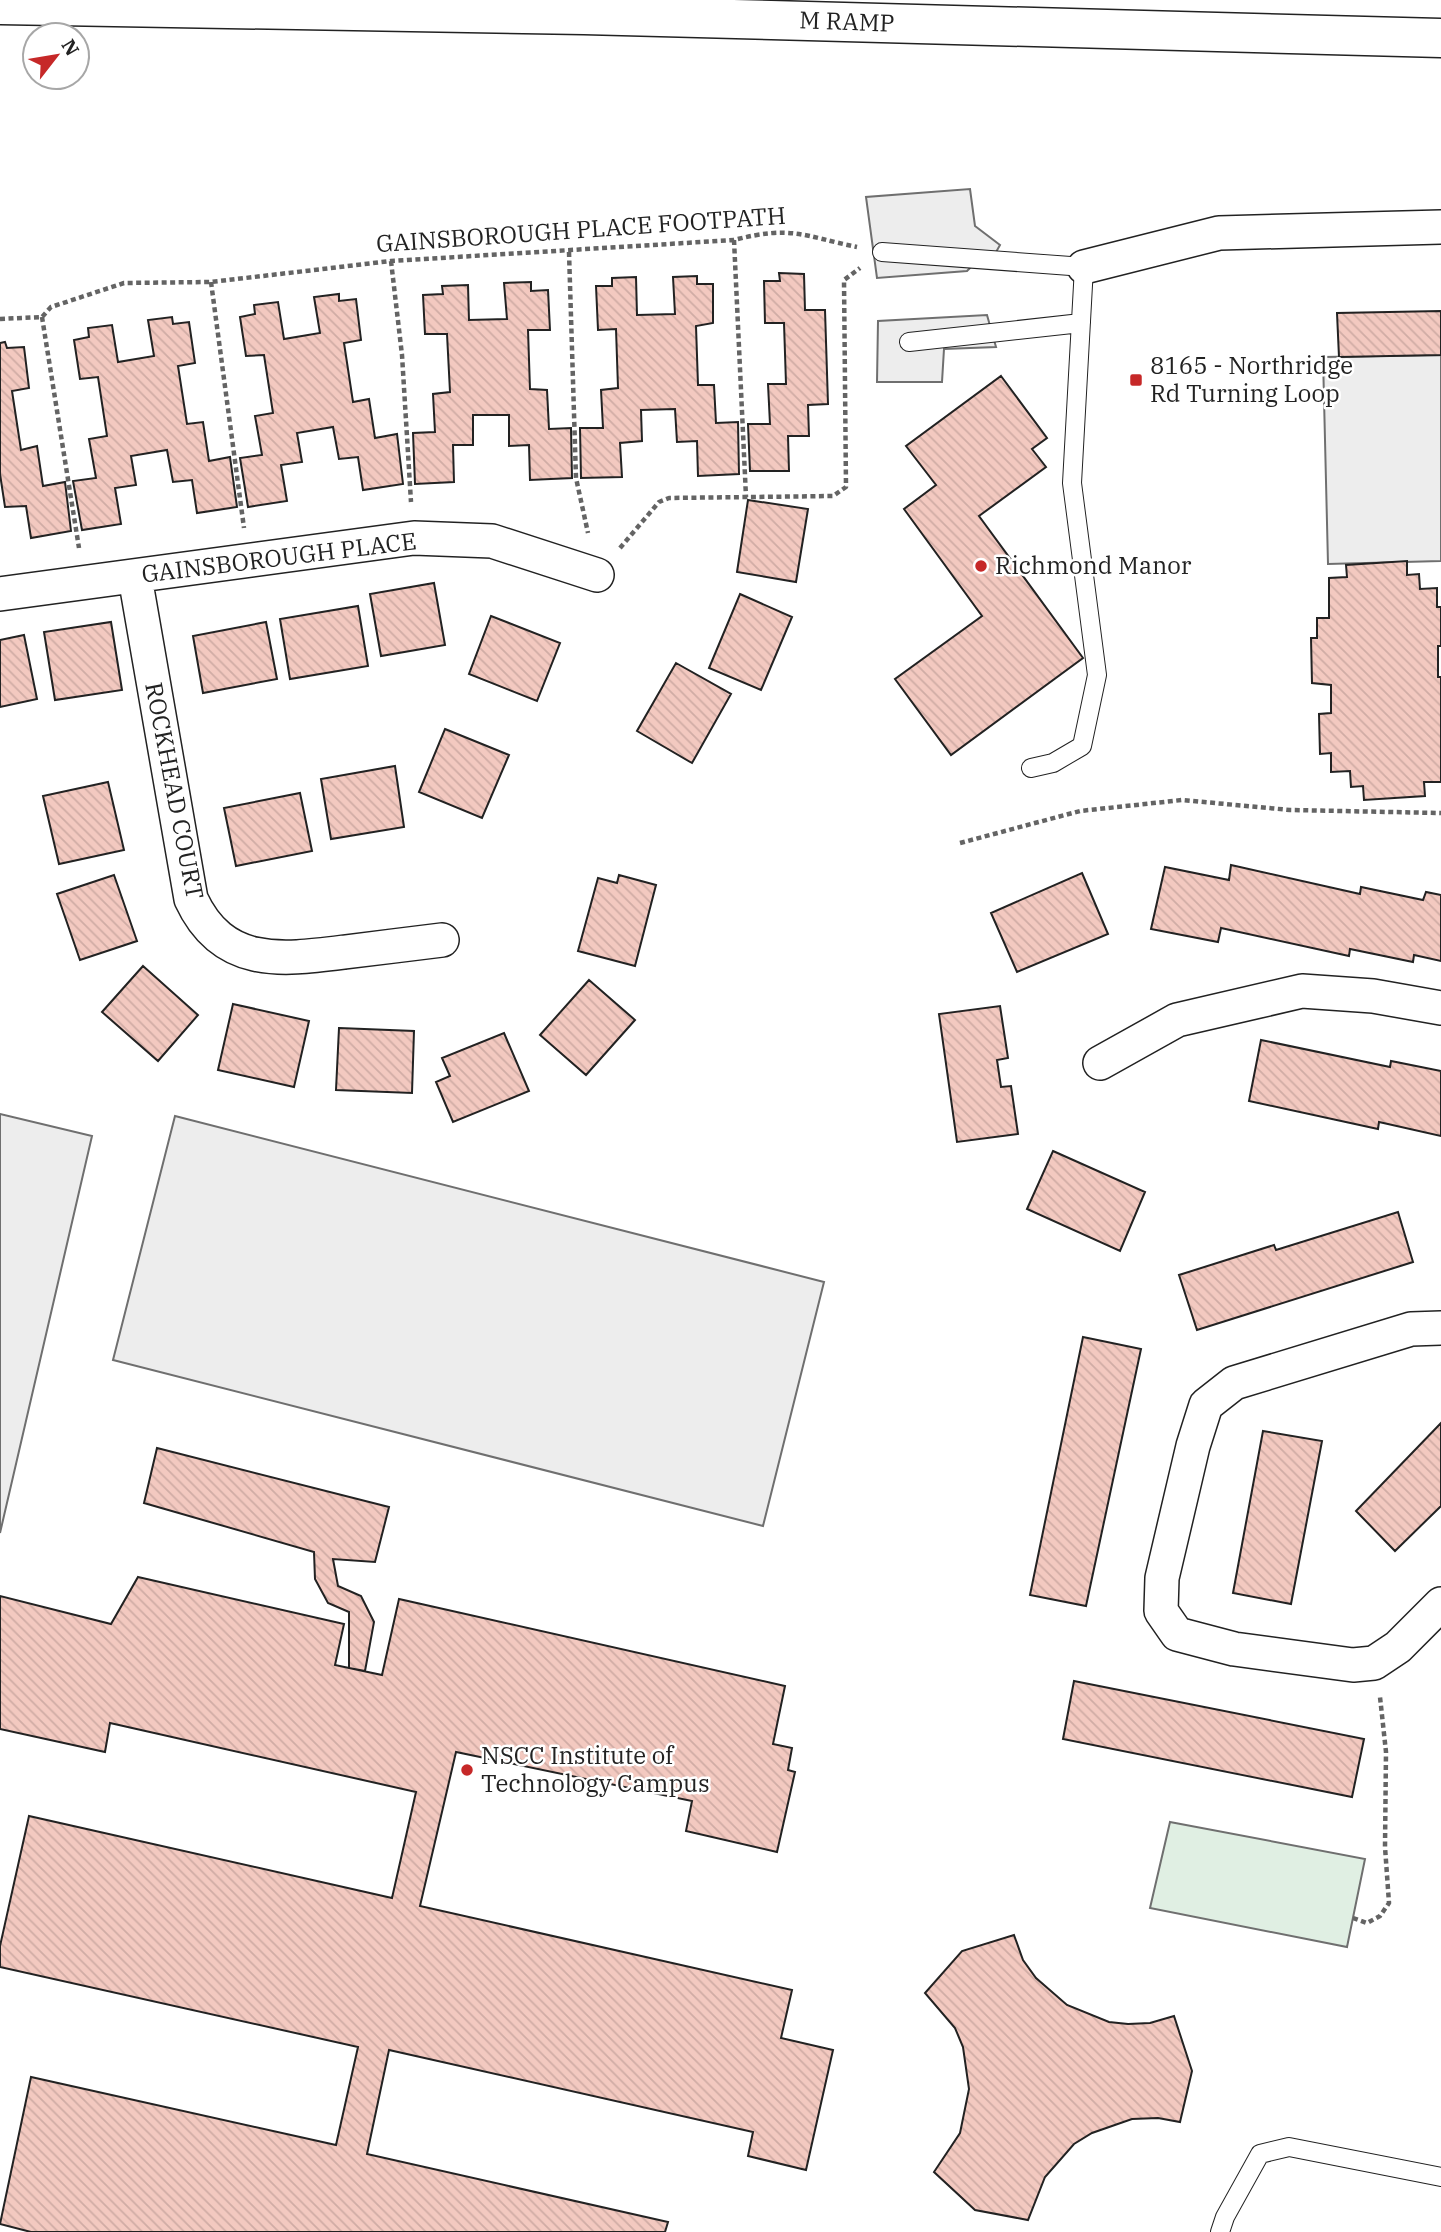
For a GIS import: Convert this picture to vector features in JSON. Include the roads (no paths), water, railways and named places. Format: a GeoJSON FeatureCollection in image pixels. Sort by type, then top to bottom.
{"type":"FeatureCollection","features":[{"type":"Feature","properties":{"kind":"highway","name":"M RAMP"},"geometry":{"type":"LineString","coordinates":[[0,5],[584,15],[1441,38]]}},
{"type":"Feature","properties":{"kind":"street"},"geometry":{"type":"LineString","coordinates":[[1084,267],[1219,233],[1441,227]]}},
{"type":"Feature","properties":{"kind":"street","name":"GAINSBOROUGH PLACE"},"geometry":{"type":"LineString","coordinates":[[0,594],[135,577],[248,558],[414,538],[492,541],[597,575]]}},
{"type":"Feature","properties":{"kind":"street","name":"ROCKHEAD COURT"},"geometry":{"type":"LineString","coordinates":[[135,577],[191,899],[198,915],[213,933],[250,953],[284,960],[442,940]]}},
{"type":"Feature","properties":{"kind":"street"},"geometry":{"type":"LineString","coordinates":[[1100,1063],[1177,1020],[1302,991],[1373,996],[1441,1008]]}},
{"type":"Feature","properties":{"kind":"street"},"geometry":{"type":"LineString","coordinates":[[1441,1328],[1411,1329],[1234,1383],[1206,1405],[1193,1446],[1162,1577],[1161,1611],[1177,1634],[1234,1649],[1353,1665],[1374,1663],[1398,1647],[1441,1604]]}},
{"type":"Feature","properties":{"kind":"lane"},"geometry":{"type":"LineString","coordinates":[[882,251],[1084,267],[1072,483],[1097,675],[1082,746],[1053,764],[1031,768]]}},
{"type":"Feature","properties":{"kind":"lane"},"geometry":{"type":"LineString","coordinates":[[909,342],[1081,323]]}},
{"type":"Feature","properties":{"kind":"lane"},"geometry":{"type":"LineString","coordinates":[[1220,2232],[1224,2217],[1261,2154],[1289,2147],[1441,2177]]}},
{"type":"Feature","properties":{"kind":"place","name":"8165 - Northridge Rd Turning Loop"},"geometry":{"type":"Point","coordinates":[1136,380]}},
{"type":"Feature","properties":{"kind":"place","name":"Richmond Manor"},"geometry":{"type":"Point","coordinates":[981,566]}},
{"type":"Feature","properties":{"kind":"place","name":"NSCC Institute of Technology Campus"},"geometry":{"type":"Point","coordinates":[467,1770]}}]}
